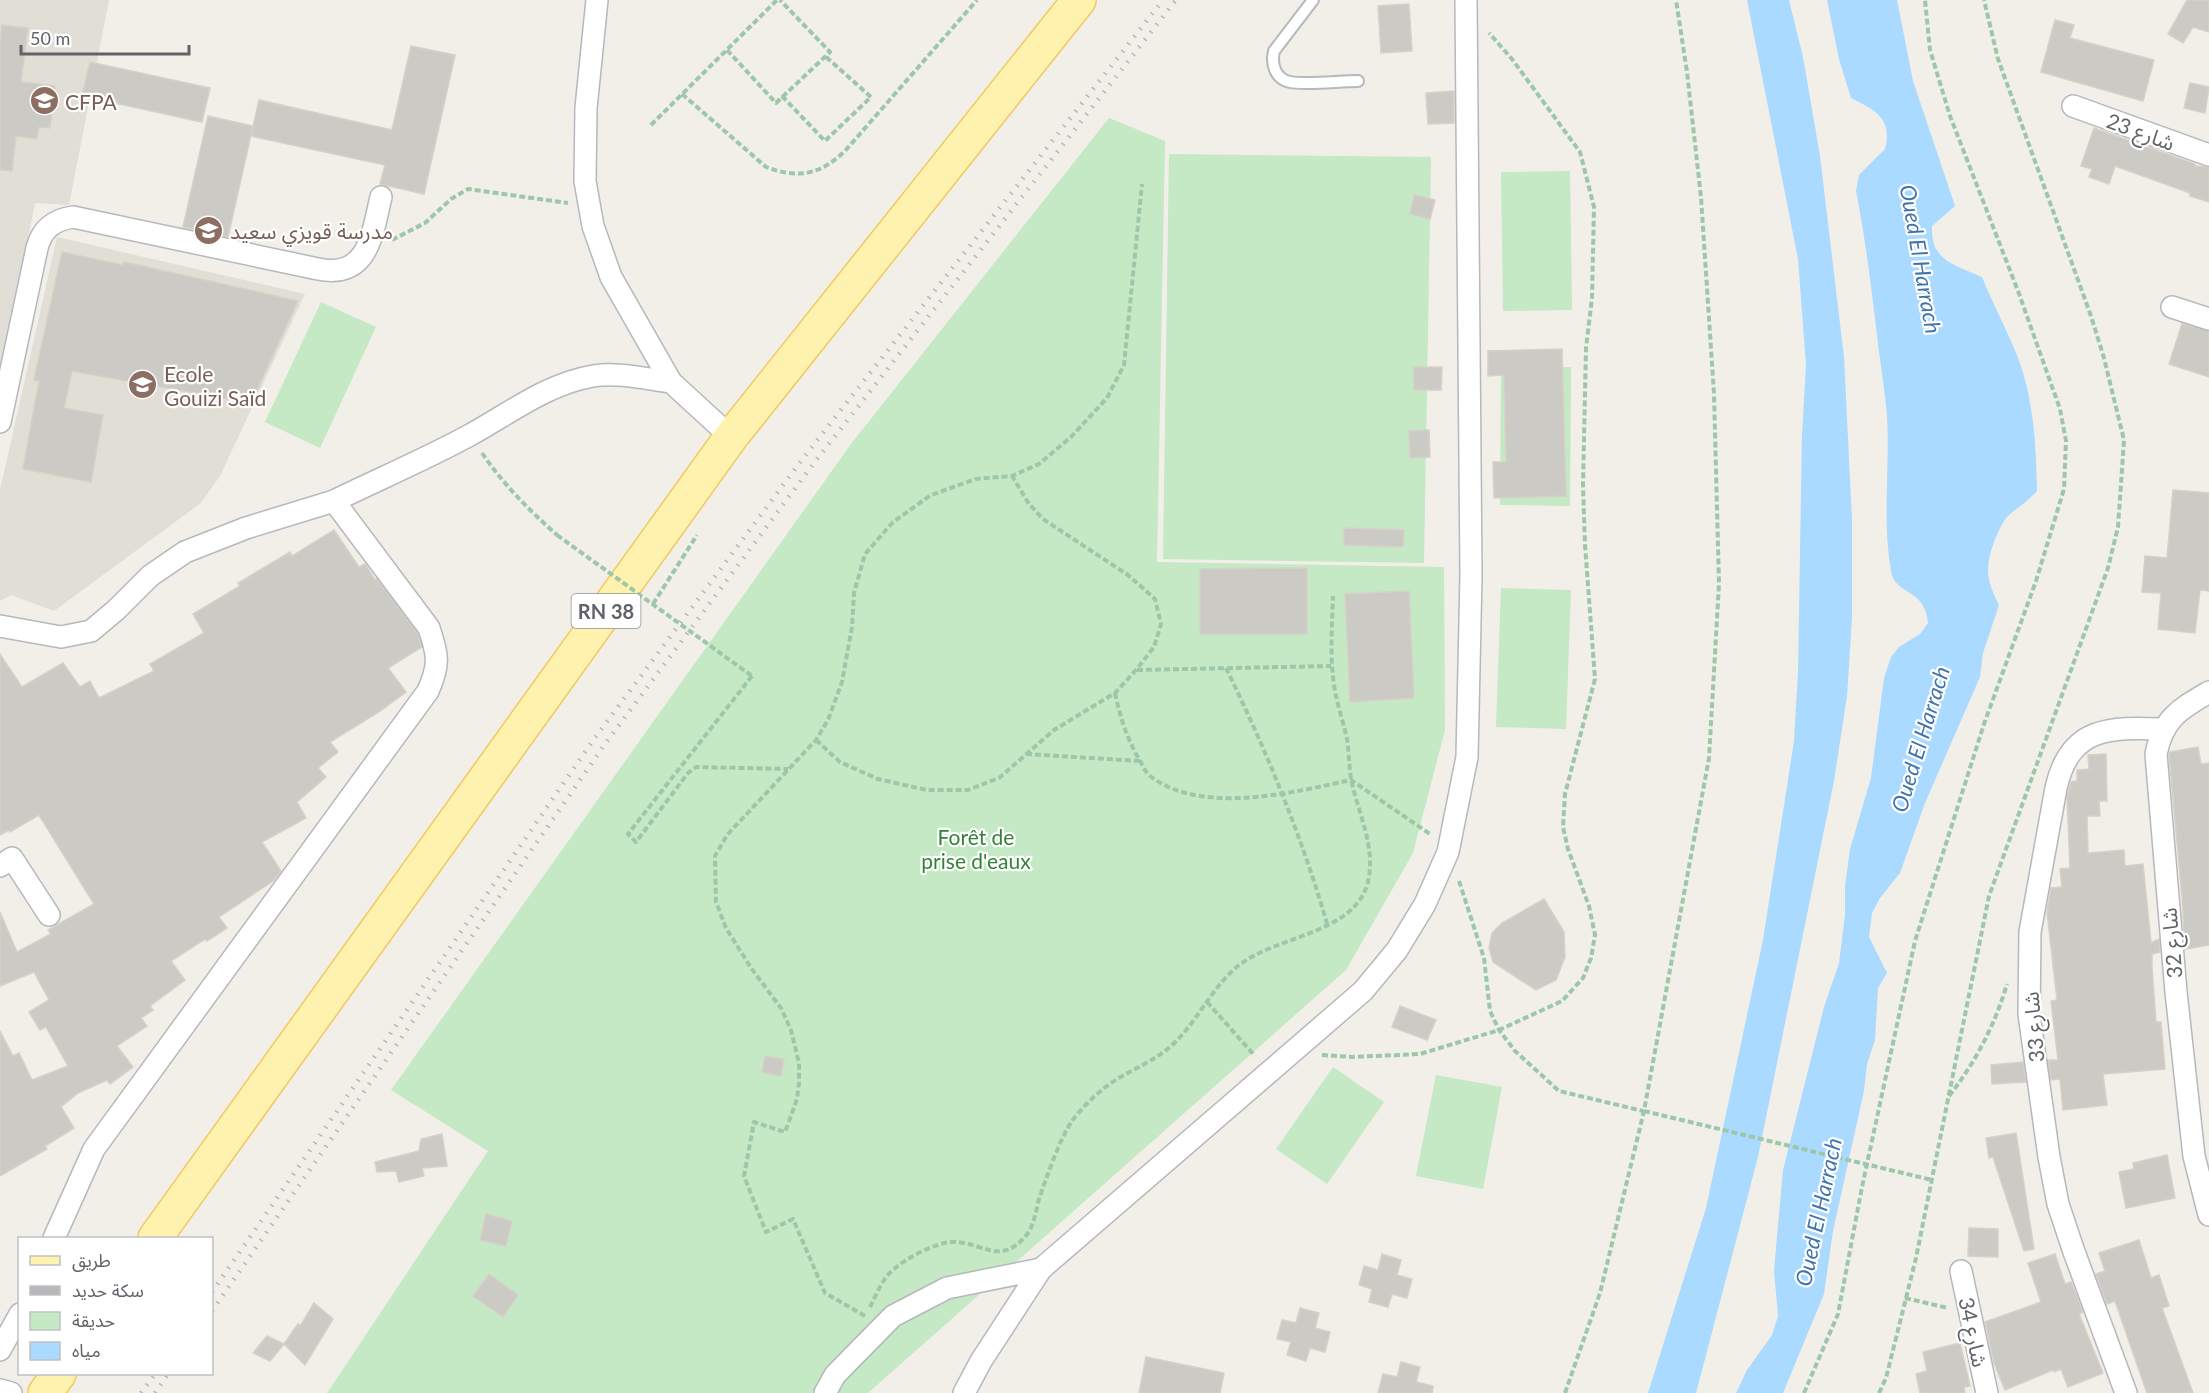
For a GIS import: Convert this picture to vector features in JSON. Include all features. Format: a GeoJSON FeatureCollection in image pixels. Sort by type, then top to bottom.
{"type":"FeatureCollection","features":[{"type":"Feature","properties":{"kind":"main road","name":"RN 38"},"geometry":{"type":"LineString","coordinates":[[156,1237],[731,437],[1079,0]]}},
{"type":"Feature","properties":{"kind":"main road"},"geometry":{"type":"LineString","coordinates":[[45,1393],[58,1375]]}},
{"type":"Feature","properties":{"kind":"street"},"geometry":{"type":"LineString","coordinates":[[597,0],[586,108],[585,181],[593,226],[611,277],[671,382],[731,437]]}},
{"type":"Feature","properties":{"kind":"street"},"geometry":{"type":"LineString","coordinates":[[964,1393],[981,1361],[1041,1269],[1363,991],[1397,950],[1425,904],[1448,852],[1467,757],[1471,563],[1466,3]]}},
{"type":"Feature","properties":{"kind":"street","name":"شارع 23"},"geometry":{"type":"LineString","coordinates":[[2073,106],[2209,155]]}},
{"type":"Feature","properties":{"kind":"street"},"geometry":{"type":"LineString","coordinates":[[0,422],[37,248],[40,238],[53,222],[73,217],[329,271],[340,270],[360,260],[366,250],[381,197]]}},
{"type":"Feature","properties":{"kind":"street"},"geometry":{"type":"LineString","coordinates":[[2172,307],[2209,319]]}},
{"type":"Feature","properties":{"kind":"street"},"geometry":{"type":"LineString","coordinates":[[0,626],[61,637],[91,631],[150,576],[185,552],[246,528],[334,501],[470,435],[537,396],[566,383],[596,376],[671,382]]}},
{"type":"Feature","properties":{"kind":"street"},"geometry":{"type":"LineString","coordinates":[[55,1237],[94,1149],[428,691],[436,672],[436,650],[429,628],[334,501]]}},
{"type":"Feature","properties":{"kind":"street","name":"شارع 32"},"geometry":{"type":"LineString","coordinates":[[2209,692],[2180,709],[2163,729],[2156,754],[2175,992],[2194,1156],[2209,1215]]}},
{"type":"Feature","properties":{"kind":"street","name":"شارع 33"},"geometry":{"type":"LineString","coordinates":[[2126,1393],[2065,1227],[2053,1180],[2029,1014],[2030,932],[2056,788],[2067,757],[2092,735],[2107,729],[2163,729]]}},
{"type":"Feature","properties":{"kind":"street"},"geometry":{"type":"LineString","coordinates":[[0,866],[12,858],[49,915]]}},
{"type":"Feature","properties":{"kind":"street"},"geometry":{"type":"LineString","coordinates":[[825,1393],[835,1376],[893,1316],[947,1288],[1041,1269]]}},
{"type":"Feature","properties":{"kind":"street","name":"شارع 34"},"geometry":{"type":"LineString","coordinates":[[1961,1271],[1987,1393]]}},
{"type":"Feature","properties":{"kind":"street"},"geometry":{"type":"LineString","coordinates":[[0,1350],[18,1318]]}},
{"type":"Feature","properties":{"kind":"street"},"geometry":{"type":"LineString","coordinates":[[0,1390],[11,1393]]}},
{"type":"Feature","properties":{"kind":"lane"},"geometry":{"type":"LineString","coordinates":[[1313,0],[1274,51],[1272,59],[1277,73],[1290,82],[1358,81]]}},
{"type":"Feature","properties":{"kind":"path"},"geometry":{"type":"LineString","coordinates":[[651,125],[726,50],[779,0],[830,52],[776,103],[726,50]]}},
{"type":"Feature","properties":{"kind":"path"},"geometry":{"type":"LineString","coordinates":[[682,94],[766,167],[782,173],[800,175],[816,171],[832,163],[845,151],[977,0]]}},
{"type":"Feature","properties":{"kind":"path"},"geometry":{"type":"LineString","coordinates":[[1565,1393],[1600,1293],[1644,1111],[1709,758],[1719,584],[1714,394],[1701,197],[1687,72],[1676,0]]}},
{"type":"Feature","properties":{"kind":"path"},"geometry":{"type":"LineString","coordinates":[[1804,1393],[1838,1314],[1862,1187],[1915,941],[1984,724],[2036,581],[2064,489],[2066,441],[2060,409],[2018,291],[1950,116],[1930,50],[1925,0]]}},
{"type":"Feature","properties":{"kind":"path"},"geometry":{"type":"LineString","coordinates":[[1879,1393],[1886,1378],[1916,1258],[1989,896],[2109,568],[2118,527],[2124,440],[2104,358],[2091,316],[2006,82],[1984,0]]}},
{"type":"Feature","properties":{"kind":"path"},"geometry":{"type":"LineString","coordinates":[[1292,1053],[1352,1058],[1420,1054],[1499,1030],[1562,1001],[1583,978],[1591,958],[1595,935],[1589,906],[1568,849],[1563,827],[1566,794],[1595,679],[1583,486],[1586,348],[1592,298],[1594,207],[1580,152],[1512,60],[1466,3]]}},
{"type":"Feature","properties":{"kind":"path"},"geometry":{"type":"LineString","coordinates":[[782,96],[825,141],[871,97],[825,56]]}},
{"type":"Feature","properties":{"kind":"path"},"geometry":{"type":"LineString","coordinates":[[1142,184],[1124,364],[1107,398],[1071,437],[1039,464],[1012,476],[976,479],[931,495],[892,522],[865,554],[854,593],[852,627],[842,682],[828,720],[816,740],[727,836],[715,856],[716,902],[726,928],[750,968],[781,1008],[791,1030],[799,1063],[797,1099],[785,1132],[754,1122],[744,1176],[765,1232],[793,1219],[825,1293],[865,1317],[887,1276],[906,1261],[932,1247],[956,1242],[995,1252],[1006,1252],[1017,1246],[1031,1228],[1053,1161],[1072,1122],[1104,1089],[1172,1046],[1224,979],[1239,965],[1257,953],[1288,939],[1328,927],[1354,907],[1367,885],[1370,854],[1352,780],[1347,739],[1331,666],[1333,596]]}},
{"type":"Feature","properties":{"kind":"path"},"geometry":{"type":"LineString","coordinates":[[366,250],[425,223],[451,199],[468,189],[590,205]]}},
{"type":"Feature","properties":{"kind":"path"},"geometry":{"type":"LineString","coordinates":[[470,435],[494,471],[524,505],[557,535],[752,676],[628,834],[636,842],[688,773],[696,767],[789,769]]}},
{"type":"Feature","properties":{"kind":"path"},"geometry":{"type":"LineString","coordinates":[[816,740],[840,762],[878,779],[927,790],[968,790],[999,778],[1054,730],[1115,693],[1154,647],[1161,624],[1155,599],[1128,575],[1043,519],[1029,504],[1012,476]]}},
{"type":"Feature","properties":{"kind":"path"},"geometry":{"type":"LineString","coordinates":[[653,604],[697,535]]}},
{"type":"Feature","properties":{"kind":"path"},"geometry":{"type":"LineString","coordinates":[[1136,670],[1331,666]]}},
{"type":"Feature","properties":{"kind":"path"},"geometry":{"type":"LineString","coordinates":[[1226,668],[1258,734],[1283,794],[1311,869],[1328,927]]}},
{"type":"Feature","properties":{"kind":"path"},"geometry":{"type":"LineString","coordinates":[[1115,693],[1122,726],[1149,776],[1182,793],[1227,798],[1283,794],[1352,780],[1426,829],[1448,852],[1481,950],[1490,1011],[1499,1030],[1515,1051],[1559,1091],[1932,1180]]}},
{"type":"Feature","properties":{"kind":"path"},"geometry":{"type":"LineString","coordinates":[[1026,754],[1140,761]]}},
{"type":"Feature","properties":{"kind":"path"},"geometry":{"type":"LineString","coordinates":[[1948,1097],[1966,1074],[1983,1044],[2008,977]]}},
{"type":"Feature","properties":{"kind":"path"},"geometry":{"type":"LineString","coordinates":[[1207,1002],[1269,1072]]}},
{"type":"Feature","properties":{"kind":"path"},"geometry":{"type":"LineString","coordinates":[[1905,1298],[1970,1314]]}},
{"type":"Feature","properties":{"kind":"shaded area","name":"CFPA"},"geometry":{"type":"Polygon","coordinates":[[[0,0],[109,0],[69,205],[35,203],[0,380],[0,0]]]}},
{"type":"Feature","properties":{"kind":"shaded area","name":"Ecole Gouizi Saïd"},"geometry":{"type":"Polygon","coordinates":[[[57,237],[305,294],[220,476],[201,503],[54,611],[11,595],[0,601],[0,490],[57,237]]]}},
{"type":"Feature","properties":{"kind":"green space","name":"Forêt de prise d'eaux"},"geometry":{"type":"Polygon","coordinates":[[[1109,118],[1165,141],[1157,562],[1444,567],[1445,730],[1413,853],[1346,970],[868,1393],[327,1393],[488,1151],[391,1090],[851,444],[1109,118]]]}},
{"type":"Feature","properties":{"kind":"green space"},"geometry":{"type":"Polygon","coordinates":[[[1169,154],[1431,157],[1424,563],[1163,559],[1169,154]]]}},
{"type":"Feature","properties":{"kind":"green space"},"geometry":{"type":"Polygon","coordinates":[[[1570,171],[1572,310],[1503,311],[1501,172],[1570,171]]]}},
{"type":"Feature","properties":{"kind":"green space"},"geometry":{"type":"Polygon","coordinates":[[[321,302],[376,327],[320,448],[265,422],[321,302]]]}},
{"type":"Feature","properties":{"kind":"green space"},"geometry":{"type":"Polygon","coordinates":[[[1501,367],[1571,367],[1570,506],[1500,505],[1501,367]]]}},
{"type":"Feature","properties":{"kind":"green space"},"geometry":{"type":"Polygon","coordinates":[[[1501,588],[1571,590],[1566,729],[1496,727],[1501,588]]]}},
{"type":"Feature","properties":{"kind":"green space"},"geometry":{"type":"Polygon","coordinates":[[[1333,1067],[1384,1102],[1327,1184],[1276,1149],[1333,1067]]]}},
{"type":"Feature","properties":{"kind":"green space"},"geometry":{"type":"Polygon","coordinates":[[[1436,1075],[1502,1087],[1483,1189],[1416,1176],[1436,1075]]]}},
{"type":"Feature","properties":{"kind":"water"},"geometry":{"type":"Polygon","coordinates":[[[1747,0],[1789,0],[1803,57],[1820,156],[1844,357],[1852,520],[1852,618],[1847,696],[1834,781],[1758,1157],[1696,1393],[1648,1393],[1706,1208],[1763,940],[1794,741],[1806,365],[1798,259],[1747,0]]]}},
{"type":"Feature","properties":{"kind":"water","name":"Oued El Harrach"},"geometry":{"type":"Polygon","coordinates":[[[1827,0],[1897,0],[1913,81],[1955,206],[1932,226],[1932,238],[1935,247],[1946,260],[1982,277],[2014,348],[2028,390],[2031,407],[2037,491],[2006,518],[1996,537],[1988,571],[1991,587],[1999,605],[1983,653],[1980,677],[1925,803],[1900,873],[1880,898],[1872,913],[1869,937],[1887,973],[1878,988],[1875,1040],[1867,1064],[1864,1091],[1833,1231],[1824,1294],[1783,1393],[1736,1393],[1747,1370],[1772,1335],[1778,1316],[1774,1270],[1783,1170],[1824,1007],[1839,963],[1850,849],[1871,778],[1884,678],[1891,657],[1899,647],[1920,634],[1928,623],[1922,603],[1898,585],[1891,571],[1887,532],[1887,416],[1856,191],[1859,175],[1885,149],[1886,130],[1880,116],[1851,98],[1839,59],[1827,0]]]}},
{"type":"Feature","properties":{"kind":"building"},"geometry":{"type":"Polygon","coordinates":[[[2187,0],[2209,0],[2209,32],[2193,27],[2183,43],[2168,34],[2187,0]]]}},
{"type":"Feature","properties":{"kind":"building"},"geometry":{"type":"Polygon","coordinates":[[[1409,4],[1412,51],[1381,53],[1378,6],[1409,4]]]}},
{"type":"Feature","properties":{"kind":"building"},"geometry":{"type":"Polygon","coordinates":[[[2055,20],[2074,25],[2070,38],[2154,60],[2143,101],[2041,72],[2055,20]]]}},
{"type":"Feature","properties":{"kind":"building"},"geometry":{"type":"Polygon","coordinates":[[[2,25],[28,28],[21,82],[55,86],[50,128],[39,127],[37,139],[16,136],[12,171],[0,170],[2,25]]]}},
{"type":"Feature","properties":{"kind":"building"},"geometry":{"type":"Polygon","coordinates":[[[411,46],[455,55],[424,194],[380,184],[385,165],[251,136],[259,100],[392,130],[411,46]]]}},
{"type":"Feature","properties":{"kind":"building"},"geometry":{"type":"Polygon","coordinates":[[[90,62],[210,88],[202,122],[82,96],[90,62]]]}},
{"type":"Feature","properties":{"kind":"building"},"geometry":{"type":"Polygon","coordinates":[[[2190,83],[2209,87],[2205,113],[2184,108],[2190,83]]]}},
{"type":"Feature","properties":{"kind":"building"},"geometry":{"type":"Polygon","coordinates":[[[1454,91],[1454,123],[1428,124],[1426,93],[1454,91]]]}},
{"type":"Feature","properties":{"kind":"building"},"geometry":{"type":"Polygon","coordinates":[[[208,116],[253,126],[228,237],[183,227],[208,116]]]}},
{"type":"Feature","properties":{"kind":"building"},"geometry":{"type":"Polygon","coordinates":[[[2094,128],[2195,164],[2195,166],[2209,167],[2209,202],[2115,166],[2109,184],[2089,177],[2092,169],[2081,166],[2094,128]]]}},
{"type":"Feature","properties":{"kind":"building"},"geometry":{"type":"Polygon","coordinates":[[[1414,195],[1435,200],[1430,219],[1410,214],[1414,195]]]}},
{"type":"Feature","properties":{"kind":"building"},"geometry":{"type":"Polygon","coordinates":[[[62,252],[123,265],[124,262],[298,301],[251,403],[72,371],[64,408],[103,415],[91,482],[23,469],[39,381],[34,380],[62,252]]]}},
{"type":"Feature","properties":{"kind":"building"},"geometry":{"type":"Polygon","coordinates":[[[2182,324],[2209,331],[2209,377],[2169,364],[2182,324]]]}},
{"type":"Feature","properties":{"kind":"building"},"geometry":{"type":"Polygon","coordinates":[[[1562,349],[1566,496],[1494,498],[1493,462],[1506,462],[1504,375],[1488,376],[1488,351],[1562,349]]]}},
{"type":"Feature","properties":{"kind":"building"},"geometry":{"type":"Polygon","coordinates":[[[1414,367],[1442,367],[1441,390],[1414,390],[1414,367]]]}},
{"type":"Feature","properties":{"kind":"building"},"geometry":{"type":"Polygon","coordinates":[[[1429,430],[1430,457],[1410,458],[1409,431],[1429,430]]]}},
{"type":"Feature","properties":{"kind":"building"},"geometry":{"type":"Polygon","coordinates":[[[2173,490],[2209,493],[2209,591],[2200,590],[2195,633],[2158,629],[2161,593],[2142,592],[2145,556],[2167,558],[2173,490]]]}},
{"type":"Feature","properties":{"kind":"building"},"geometry":{"type":"Polygon","coordinates":[[[1344,528],[1404,530],[1403,547],[1344,545],[1344,528]]]}},
{"type":"Feature","properties":{"kind":"building"},"geometry":{"type":"Polygon","coordinates":[[[334,530],[359,567],[365,564],[418,634],[422,647],[388,668],[406,692],[379,712],[330,742],[338,752],[318,768],[326,777],[297,802],[306,818],[262,842],[281,871],[273,881],[219,917],[227,928],[171,961],[185,980],[150,1006],[153,1010],[141,1018],[147,1026],[117,1046],[133,1067],[110,1084],[107,1080],[78,1093],[61,1107],[74,1128],[45,1146],[47,1149],[0,1176],[0,1031],[13,1056],[19,1053],[32,1080],[68,1066],[46,1027],[40,1030],[29,1012],[49,1000],[34,972],[0,986],[0,912],[17,952],[51,934],[48,930],[94,904],[39,815],[10,832],[9,830],[0,835],[0,654],[22,687],[63,663],[80,687],[90,681],[99,698],[154,671],[150,664],[204,633],[193,614],[240,586],[238,583],[290,552],[292,556],[334,530]]]}},
{"type":"Feature","properties":{"kind":"building"},"geometry":{"type":"Polygon","coordinates":[[[1307,568],[1307,634],[1200,634],[1200,569],[1307,568]]]}},
{"type":"Feature","properties":{"kind":"building"},"geometry":{"type":"Polygon","coordinates":[[[1409,591],[1414,698],[1350,702],[1345,594],[1409,591]]]}},
{"type":"Feature","properties":{"kind":"building"},"geometry":{"type":"Polygon","coordinates":[[[2198,747],[2201,764],[2209,763],[2209,945],[2185,949],[2169,755],[2170,752],[2198,747]]]}},
{"type":"Feature","properties":{"kind":"building"},"geometry":{"type":"Polygon","coordinates":[[[2106,754],[2107,801],[2099,801],[2100,816],[2087,816],[2088,853],[2124,850],[2125,866],[2143,864],[2151,943],[2159,939],[2160,952],[2152,954],[2152,967],[2156,1022],[2161,1022],[2165,1069],[2103,1074],[2107,1105],[2063,1110],[2060,1079],[2051,1080],[2048,1060],[2058,1060],[2051,1001],[2057,1000],[2047,912],[2051,888],[2062,887],[2060,869],[2070,868],[2067,797],[2071,782],[2077,781],[2077,770],[2089,769],[2088,755],[2106,754]]]}},
{"type":"Feature","properties":{"kind":"building"},"geometry":{"type":"Polygon","coordinates":[[[1544,899],[1564,932],[1565,957],[1556,980],[1536,990],[1493,962],[1489,948],[1492,933],[1502,923],[1544,899]]]}},
{"type":"Feature","properties":{"kind":"building"},"geometry":{"type":"Polygon","coordinates":[[[1400,1006],[1436,1020],[1427,1040],[1392,1027],[1400,1006]]]}},
{"type":"Feature","properties":{"kind":"building"},"geometry":{"type":"Polygon","coordinates":[[[765,1056],[784,1059],[781,1076],[762,1072],[765,1056]]]}},
{"type":"Feature","properties":{"kind":"building"},"geometry":{"type":"Polygon","coordinates":[[[2023,1062],[2026,1082],[1992,1084],[1991,1065],[2023,1062]]]}},
{"type":"Feature","properties":{"kind":"building"},"geometry":{"type":"Polygon","coordinates":[[[2016,1133],[2034,1249],[2024,1251],[1993,1157],[1989,1158],[1986,1138],[2016,1133]]]}},
{"type":"Feature","properties":{"kind":"building"},"geometry":{"type":"Polygon","coordinates":[[[442,1134],[447,1166],[422,1168],[424,1176],[399,1182],[396,1171],[377,1172],[375,1162],[419,1151],[421,1139],[442,1134]]]}},
{"type":"Feature","properties":{"kind":"building"},"geometry":{"type":"Polygon","coordinates":[[[2167,1155],[2175,1198],[2126,1208],[2119,1172],[2134,1169],[2133,1163],[2167,1155]]]}},
{"type":"Feature","properties":{"kind":"building"},"geometry":{"type":"Polygon","coordinates":[[[486,1214],[512,1221],[506,1246],[480,1240],[486,1214]]]}},
{"type":"Feature","properties":{"kind":"building"},"geometry":{"type":"Polygon","coordinates":[[[1969,1228],[1998,1229],[1998,1257],[1968,1256],[1969,1228]]]}},
{"type":"Feature","properties":{"kind":"building"},"geometry":{"type":"Polygon","coordinates":[[[2139,1240],[2151,1278],[2159,1275],[2169,1306],[2162,1308],[2193,1393],[2147,1393],[2115,1301],[2107,1304],[2096,1274],[2105,1271],[2099,1253],[2139,1240]]]}},
{"type":"Feature","properties":{"kind":"building"},"geometry":{"type":"Polygon","coordinates":[[[1382,1254],[1401,1260],[1397,1275],[1412,1279],[1407,1298],[1392,1294],[1388,1307],[1369,1302],[1372,1289],[1359,1285],[1364,1266],[1378,1270],[1382,1254]]]}},
{"type":"Feature","properties":{"kind":"building"},"geometry":{"type":"Polygon","coordinates":[[[2055,1254],[2065,1284],[2071,1282],[2083,1312],[2079,1314],[2103,1373],[2068,1387],[2061,1369],[2054,1372],[2053,1370],[2005,1390],[1994,1363],[1985,1322],[2041,1302],[2028,1263],[2055,1254]]]}},
{"type":"Feature","properties":{"kind":"building"},"geometry":{"type":"Polygon","coordinates":[[[489,1274],[518,1295],[503,1317],[473,1296],[489,1274]]]}},
{"type":"Feature","properties":{"kind":"building"},"geometry":{"type":"Polygon","coordinates":[[[314,1303],[333,1319],[305,1365],[284,1344],[298,1324],[301,1325],[314,1303]]]}},
{"type":"Feature","properties":{"kind":"building"},"geometry":{"type":"Polygon","coordinates":[[[1300,1308],[1319,1313],[1315,1328],[1330,1332],[1325,1352],[1310,1348],[1306,1361],[1287,1355],[1291,1342],[1277,1339],[1282,1320],[1296,1323],[1300,1308]]]}},
{"type":"Feature","properties":{"kind":"building"},"geometry":{"type":"Polygon","coordinates":[[[267,1336],[284,1344],[270,1361],[253,1353],[267,1336]]]}},
{"type":"Feature","properties":{"kind":"building"},"geometry":{"type":"Polygon","coordinates":[[[1960,1343],[1970,1386],[1964,1387],[1965,1393],[1920,1393],[1916,1374],[1927,1371],[1923,1352],[1960,1343]]]}},
{"type":"Feature","properties":{"kind":"building"},"geometry":{"type":"Polygon","coordinates":[[[1146,1357],[1224,1373],[1220,1393],[1139,1393],[1146,1357]]]}},
{"type":"Feature","properties":{"kind":"building"},"geometry":{"type":"Polygon","coordinates":[[[1401,1362],[1420,1367],[1416,1382],[1433,1386],[1432,1393],[1378,1393],[1383,1374],[1397,1377],[1401,1362]]]}},
{"type":"Feature","properties":{"kind":"railway"},"geometry":{"type":"LineString","coordinates":[[213,1291],[594,739],[804,457],[1163,0]]}},
{"type":"Feature","properties":{"kind":"railway"},"geometry":{"type":"LineString","coordinates":[[213,1310],[605,744],[814,463],[1176,0]]}},
{"type":"Feature","properties":{"kind":"railway"},"geometry":{"type":"LineString","coordinates":[[141,1393],[154,1375]]}},
{"type":"Feature","properties":{"kind":"railway"},"geometry":{"type":"LineString","coordinates":[[155,1393],[167,1375]]}},
{"type":"Feature","properties":{"kind":"place","name":"CFPA"},"geometry":{"type":"Point","coordinates":[44,101]}},
{"type":"Feature","properties":{"kind":"place","name":"مدرسة قويزي سعيد"},"geometry":{"type":"Point","coordinates":[209,230]}},
{"type":"Feature","properties":{"kind":"place","name":"Ecole Gouizi Saïd"},"geometry":{"type":"Point","coordinates":[143,385]}}]}
